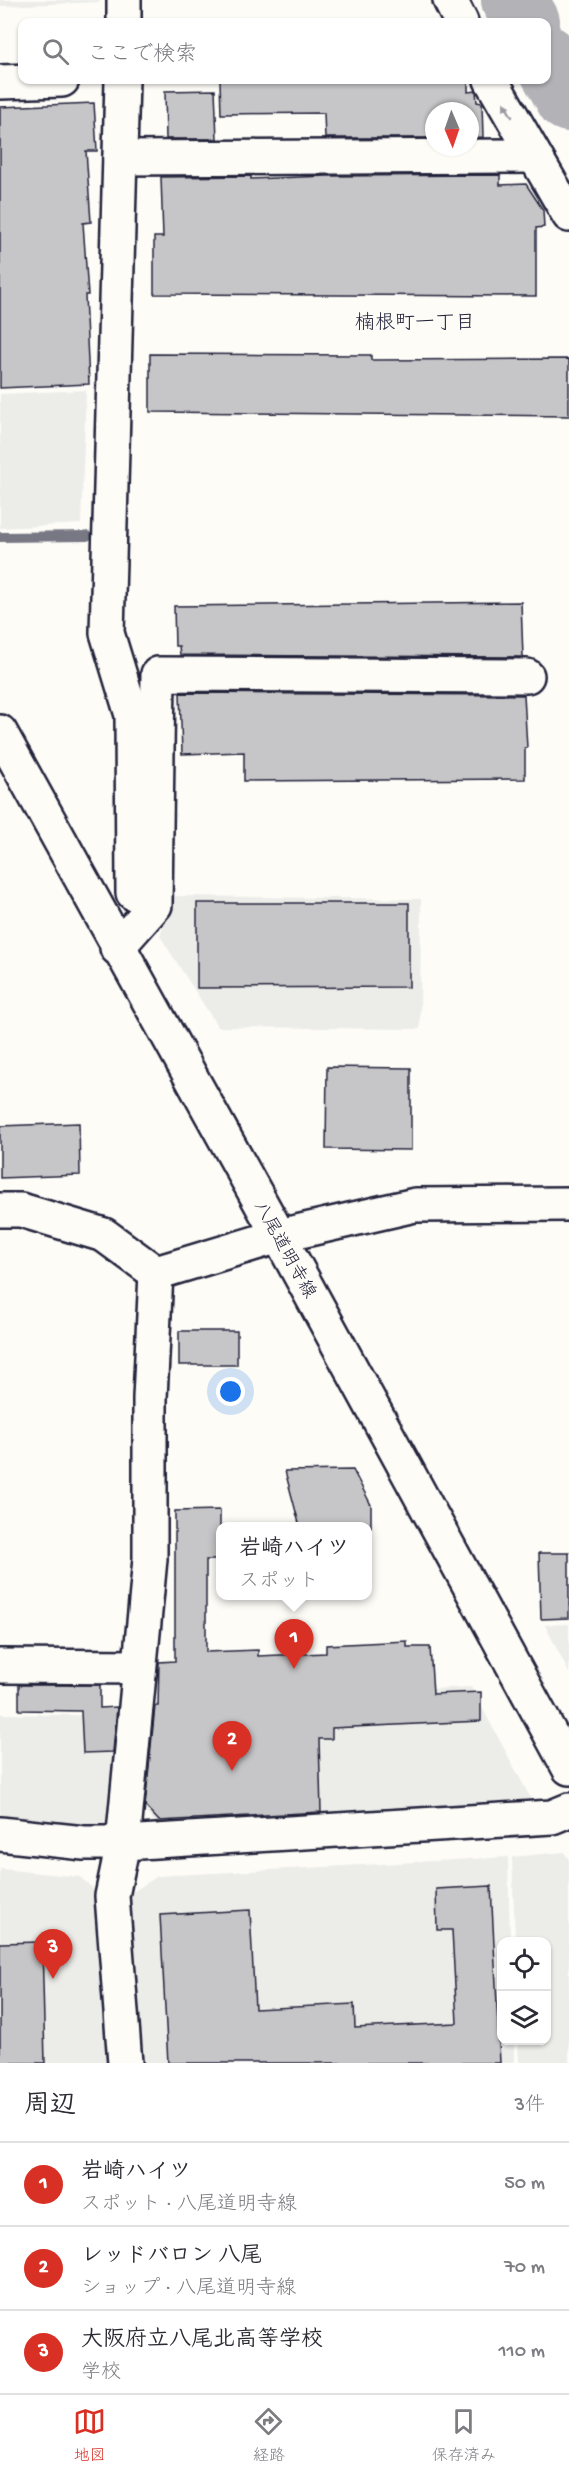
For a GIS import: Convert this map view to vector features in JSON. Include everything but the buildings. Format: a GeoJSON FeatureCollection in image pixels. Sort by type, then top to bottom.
{"type":"FeatureCollection","features":[{"type":"Feature","properties":{"kind":"street"},"geometry":{"type":"LineString","coordinates":[[124,0],[124,18]]}},
{"type":"Feature","properties":{"kind":"street"},"geometry":{"type":"LineString","coordinates":[[450,0],[459,18]]}},
{"type":"Feature","properties":{"kind":"street"},"geometry":{"type":"LineString","coordinates":[[0,82],[18,81]]}},
{"type":"Feature","properties":{"kind":"street"},"geometry":{"type":"LineString","coordinates":[[122,84],[107,633],[132,715],[133,893]]}},
{"type":"Feature","properties":{"kind":"street"},"geometry":{"type":"LineString","coordinates":[[493,84],[569,215]]}},
{"type":"Feature","properties":{"kind":"street"},"geometry":{"type":"LineString","coordinates":[[120,158],[534,156]]}},
{"type":"Feature","properties":{"kind":"street"},"geometry":{"type":"LineString","coordinates":[[117,948],[155,905],[158,674],[527,676]]}},
{"type":"Feature","properties":{"kind":"street","name":"八尾道明寺線"},"geometry":{"type":"LineString","coordinates":[[0,732],[117,948],[279,1236],[569,1768]]}},
{"type":"Feature","properties":{"kind":"street"},"geometry":{"type":"LineString","coordinates":[[156,1273],[279,1236],[415,1205],[569,1204]]}},
{"type":"Feature","properties":{"kind":"street"},"geometry":{"type":"LineString","coordinates":[[0,1210],[21,1210],[104,1235],[156,1273]]}},
{"type":"Feature","properties":{"kind":"street"},"geometry":{"type":"LineString","coordinates":[[125,2063],[112,1896],[123,1843],[150,1559],[150,1398],[156,1273]]}},
{"type":"Feature","properties":{"kind":"street"},"geometry":{"type":"LineString","coordinates":[[0,1666],[139,1667]]}},
{"type":"Feature","properties":{"kind":"street"},"geometry":{"type":"LineString","coordinates":[[0,1834],[84,1843],[123,1843],[552,1817],[569,1810]]}},
{"type":"Feature","properties":{"kind":"shaded area"},"geometry":{"type":"Polygon","coordinates":[[[0,0],[100,0],[100,2],[0,6],[0,0]]]}},
{"type":"Feature","properties":{"kind":"shaded area"},"geometry":{"type":"Polygon","coordinates":[[[86,390],[81,524],[0,528],[0,394],[86,390]]]}},
{"type":"Feature","properties":{"kind":"shaded area"},"geometry":{"type":"Polygon","coordinates":[[[171,896],[421,899],[420,1029],[218,1027],[160,936],[171,896]]]}},
{"type":"Feature","properties":{"kind":"shaded area"},"geometry":{"type":"Polygon","coordinates":[[[569,1624],[569,1673],[545,1625],[569,1624]]]}},
{"type":"Feature","properties":{"kind":"shaded area"},"geometry":{"type":"Polygon","coordinates":[[[471,1687],[531,1799],[157,1824],[137,1804],[141,1703],[471,1687]]]}},
{"type":"Feature","properties":{"kind":"shaded area"},"geometry":{"type":"Polygon","coordinates":[[[0,1714],[113,1716],[112,1829],[0,1816],[0,1714]]]}},
{"type":"Feature","properties":{"kind":"shaded area"},"geometry":{"type":"Polygon","coordinates":[[[564,1852],[569,1860],[569,2063],[519,2063],[518,2045],[551,2045],[551,1937],[515,1937],[512,1857],[564,1852]]]}},
{"type":"Feature","properties":{"kind":"shaded area"},"geometry":{"type":"Polygon","coordinates":[[[508,1857],[510,1937],[497,1937],[497,2045],[514,2045],[514,2063],[135,2063],[128,1895],[158,1876],[508,1857]]]}},
{"type":"Feature","properties":{"kind":"shaded area"},"geometry":{"type":"Polygon","coordinates":[[[0,1869],[80,1877],[100,1895],[114,2063],[0,2063],[0,1869]]]}},
{"type":"Feature","properties":{"kind":"waterway"},"geometry":{"type":"LineString","coordinates":[[514,0],[525,18]]}},
{"type":"Feature","properties":{"kind":"waterway"},"geometry":{"type":"LineString","coordinates":[[551,67],[569,99]]}},
{"type":"Feature","properties":{"kind":"waterway"},"geometry":{"type":"LineString","coordinates":[[0,537],[87,536]]}},
{"type":"Feature","properties":{"kind":"place","name":"岩崎ハイツ"},"geometry":{"type":"Point","coordinates":[294,1669]}},
{"type":"Feature","properties":{"kind":"place","name":"レッドバロン 八尾"},"geometry":{"type":"Point","coordinates":[232,1771]}},
{"type":"Feature","properties":{"kind":"place","name":"大阪府立八尾北高等学校"},"geometry":{"type":"Point","coordinates":[53,1979]}},
{"type":"Feature","properties":{"kind":"district","name":"楠根町一丁目"},"geometry":{"type":"Point","coordinates":[415,321]}}]}
